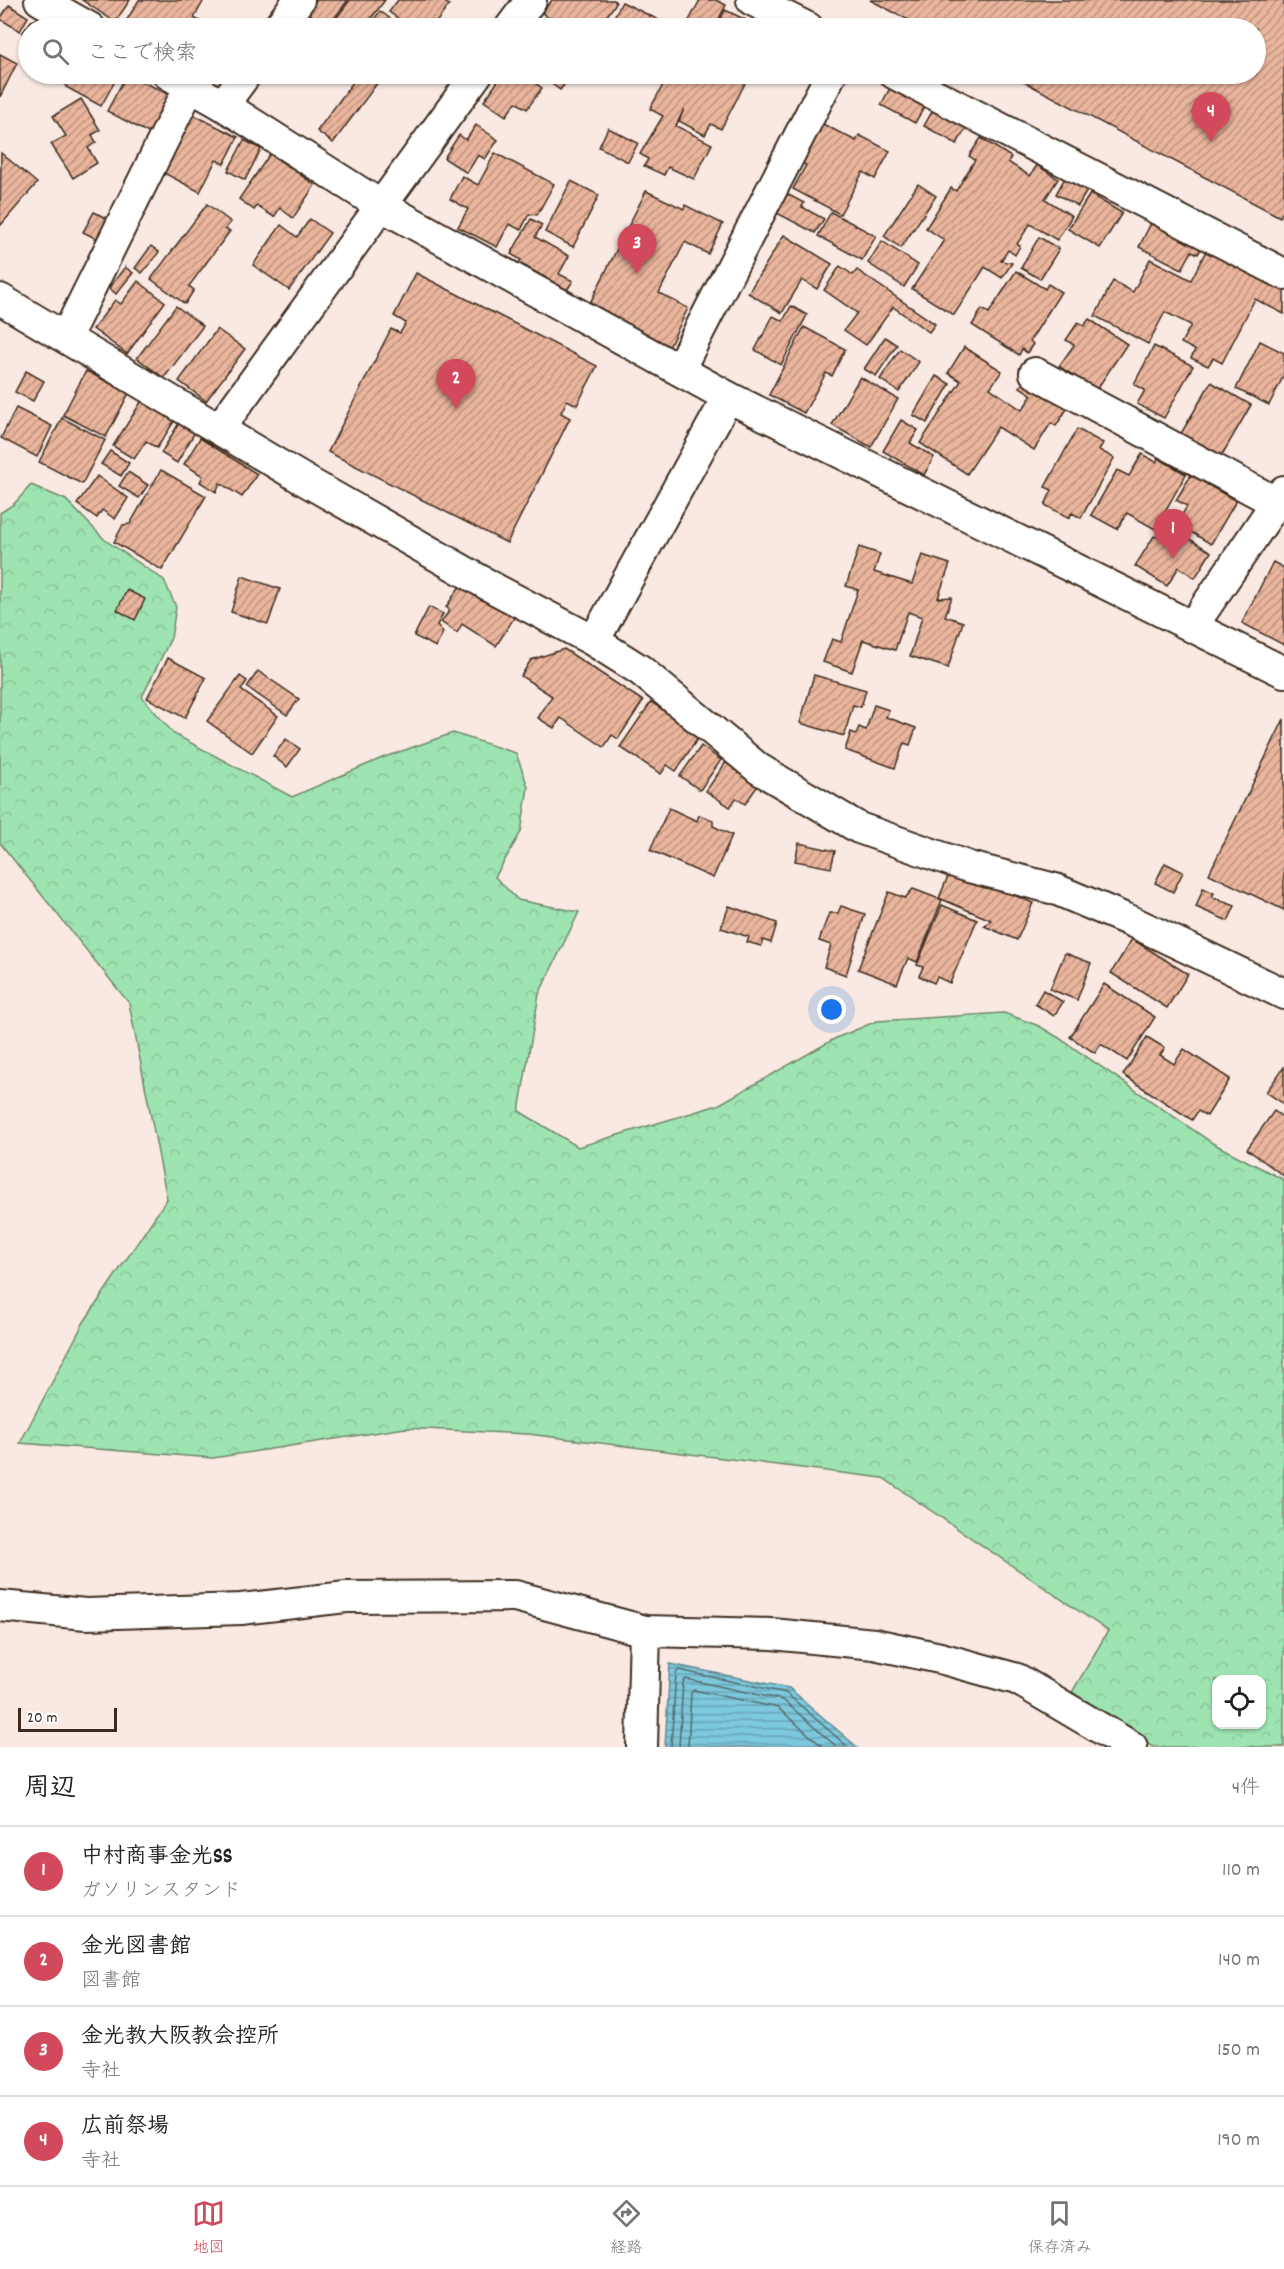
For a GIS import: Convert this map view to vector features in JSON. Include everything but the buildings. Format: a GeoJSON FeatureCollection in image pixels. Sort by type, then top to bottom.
{"type":"FeatureCollection","features":[{"type":"Feature","properties":{"kind":"street"},"geometry":{"type":"LineString","coordinates":[[40,0],[72,18]]}},
{"type":"Feature","properties":{"kind":"street"},"geometry":{"type":"LineString","coordinates":[[286,18],[299,0]]}},
{"type":"Feature","properties":{"kind":"street"},"geometry":{"type":"LineString","coordinates":[[518,18],[531,0]]}},
{"type":"Feature","properties":{"kind":"street"},"geometry":{"type":"LineString","coordinates":[[753,0],[788,18]]}},
{"type":"Feature","properties":{"kind":"street"},"geometry":{"type":"LineString","coordinates":[[66,337],[177,84]]}},
{"type":"Feature","properties":{"kind":"street"},"geometry":{"type":"LineString","coordinates":[[186,84],[380,204],[728,397],[1284,672]]}},
{"type":"Feature","properties":{"kind":"street"},"geometry":{"type":"LineString","coordinates":[[223,105],[239,84]]}},
{"type":"Feature","properties":{"kind":"street"},"geometry":{"type":"LineString","coordinates":[[219,429],[380,204],[470,84]]}},
{"type":"Feature","properties":{"kind":"street"},"geometry":{"type":"LineString","coordinates":[[679,370],[826,84]]}},
{"type":"Feature","properties":{"kind":"street"},"geometry":{"type":"LineString","coordinates":[[914,84],[1284,274]]}},
{"type":"Feature","properties":{"kind":"street"},"geometry":{"type":"LineString","coordinates":[[0,299],[497,590],[594,641],[640,670],[759,768],[859,828],[969,867],[1054,889],[1133,922],[1284,994]]}},
{"type":"Feature","properties":{"kind":"street"},"geometry":{"type":"LineString","coordinates":[[1035,374],[1280,497],[1192,627]]}},
{"type":"Feature","properties":{"kind":"street"},"geometry":{"type":"LineString","coordinates":[[594,641],[728,397]]}},
{"type":"Feature","properties":{"kind":"street"},"geometry":{"type":"LineString","coordinates":[[0,1606],[86,1614],[242,1609],[346,1597],[514,1596],[645,1631],[795,1636],[874,1644],[940,1658],[1017,1679],[1132,1747]]}},
{"type":"Feature","properties":{"kind":"street"},"geometry":{"type":"LineString","coordinates":[[642,1747],[645,1631]]}},
{"type":"Feature","properties":{"kind":"green space"},"geometry":{"type":"Polygon","coordinates":[[[31,485],[66,500],[105,540],[164,580],[176,607],[171,638],[142,697],[174,734],[292,797],[382,758],[453,733],[516,753],[528,787],[521,832],[495,877],[518,900],[579,912],[539,994],[519,1111],[578,1147],[718,1105],[836,1038],[877,1021],[1004,1013],[1039,1026],[1214,1144],[1284,1180],[1284,1747],[1153,1747],[1071,1694],[1108,1631],[883,1478],[528,1434],[405,1428],[213,1458],[20,1443],[84,1322],[167,1199],[129,1003],[0,843],[0,513],[14,504],[31,485]]]}},
{"type":"Feature","properties":{"kind":"water"},"geometry":{"type":"Polygon","coordinates":[[[670,1664],[789,1688],[857,1747],[665,1747],[670,1664]]]}},
{"type":"Feature","properties":{"kind":"place","name":"広前祭場"},"geometry":{"type":"Point","coordinates":[1211,142]}},
{"type":"Feature","properties":{"kind":"place","name":"金光教大阪教会控所"},"geometry":{"type":"Point","coordinates":[637,274]}},
{"type":"Feature","properties":{"kind":"place","name":"金光図書館"},"geometry":{"type":"Point","coordinates":[456,409]}},
{"type":"Feature","properties":{"kind":"place","name":"中村商事金光SS"},"geometry":{"type":"Point","coordinates":[1173,559]}}]}
